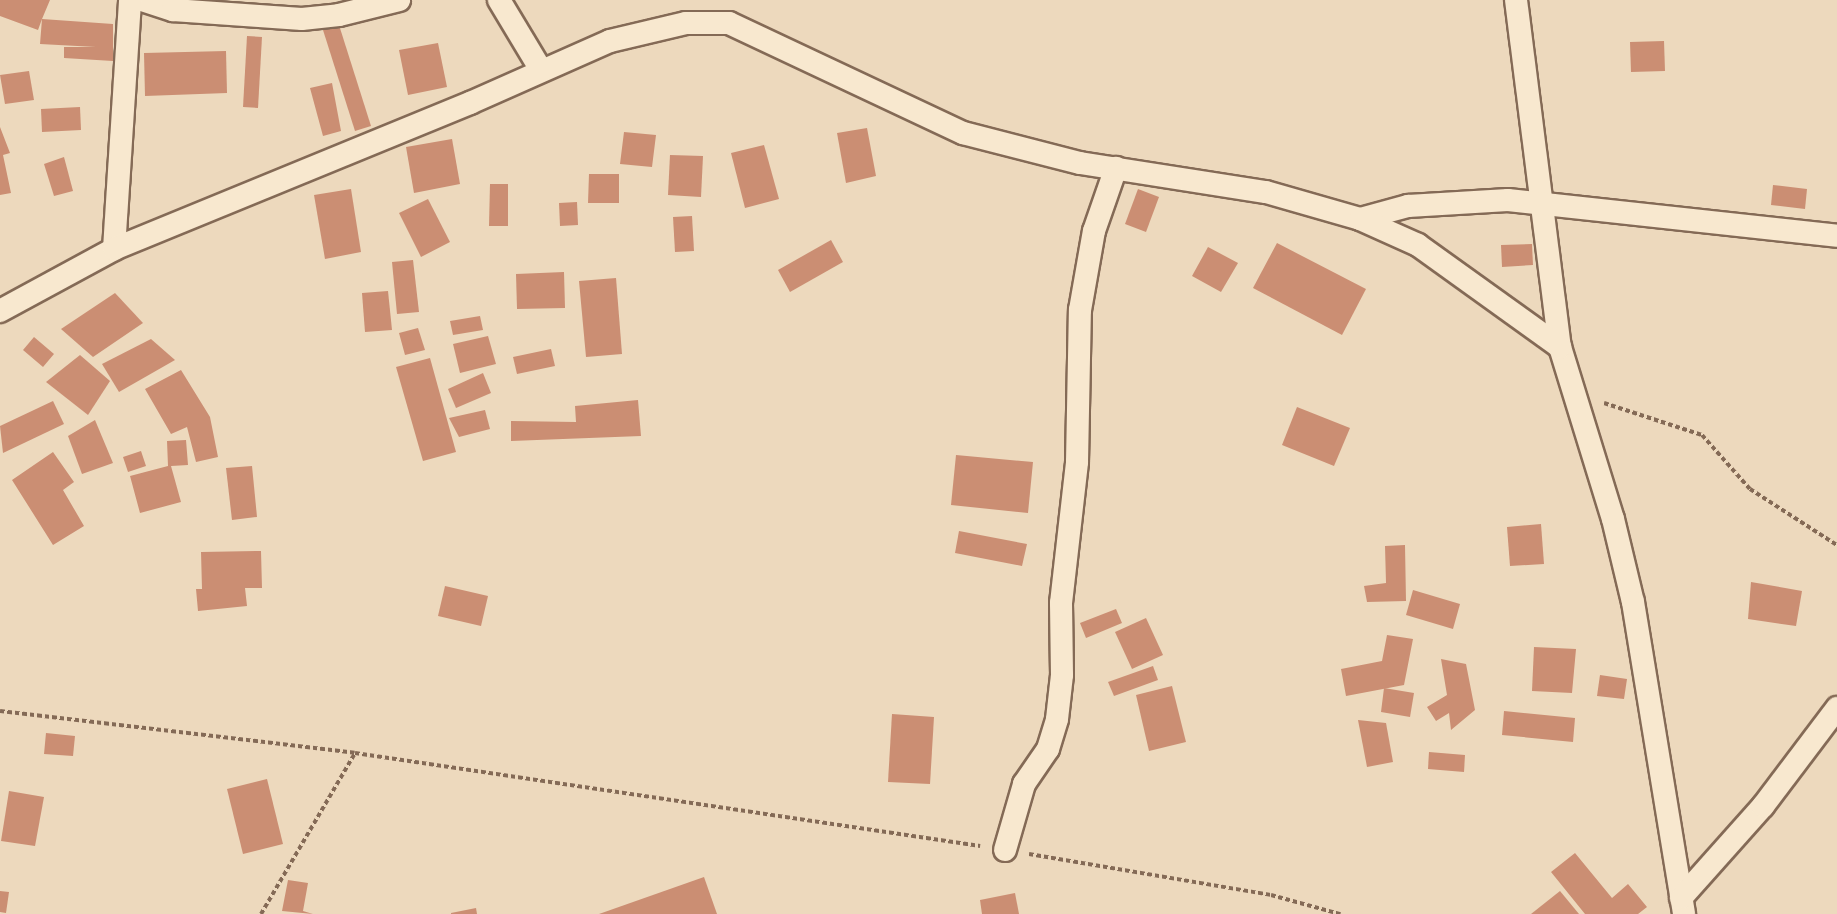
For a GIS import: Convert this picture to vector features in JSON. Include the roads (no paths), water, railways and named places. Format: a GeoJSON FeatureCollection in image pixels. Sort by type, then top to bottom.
{"type":"FeatureCollection","features":[{"type":"Feature","properties":{"kind":"street"},"geometry":{"type":"LineString","coordinates":[[114,249],[130,0]]}},
{"type":"Feature","properties":{"kind":"street"},"geometry":{"type":"LineString","coordinates":[[142,0],[173,9],[302,19],[339,15],[399,0]]}},
{"type":"Feature","properties":{"kind":"street"},"geometry":{"type":"LineString","coordinates":[[499,0],[541,70]]}},
{"type":"Feature","properties":{"kind":"street"},"geometry":{"type":"LineString","coordinates":[[1516,0],[1560,347],[1613,519],[1632,602],[1683,906]]}},
{"type":"Feature","properties":{"kind":"street"},"geometry":{"type":"LineString","coordinates":[[0,311],[114,249],[610,41],[686,23],[729,23],[963,133],[1116,168],[1266,192],[1360,219],[1418,245],[1560,347]]}},
{"type":"Feature","properties":{"kind":"street"},"geometry":{"type":"LineString","coordinates":[[1005,850],[1024,784],[1048,749],[1057,719],[1062,675],[1061,603],[1077,462],[1080,310],[1094,231],[1116,168]]}},
{"type":"Feature","properties":{"kind":"street"},"geometry":{"type":"LineString","coordinates":[[1360,219],[1408,206],[1467,200],[1543,203],[1837,236]]}},
{"type":"Feature","properties":{"kind":"street"},"geometry":{"type":"LineString","coordinates":[[1683,906],[1837,708]]}}]}
